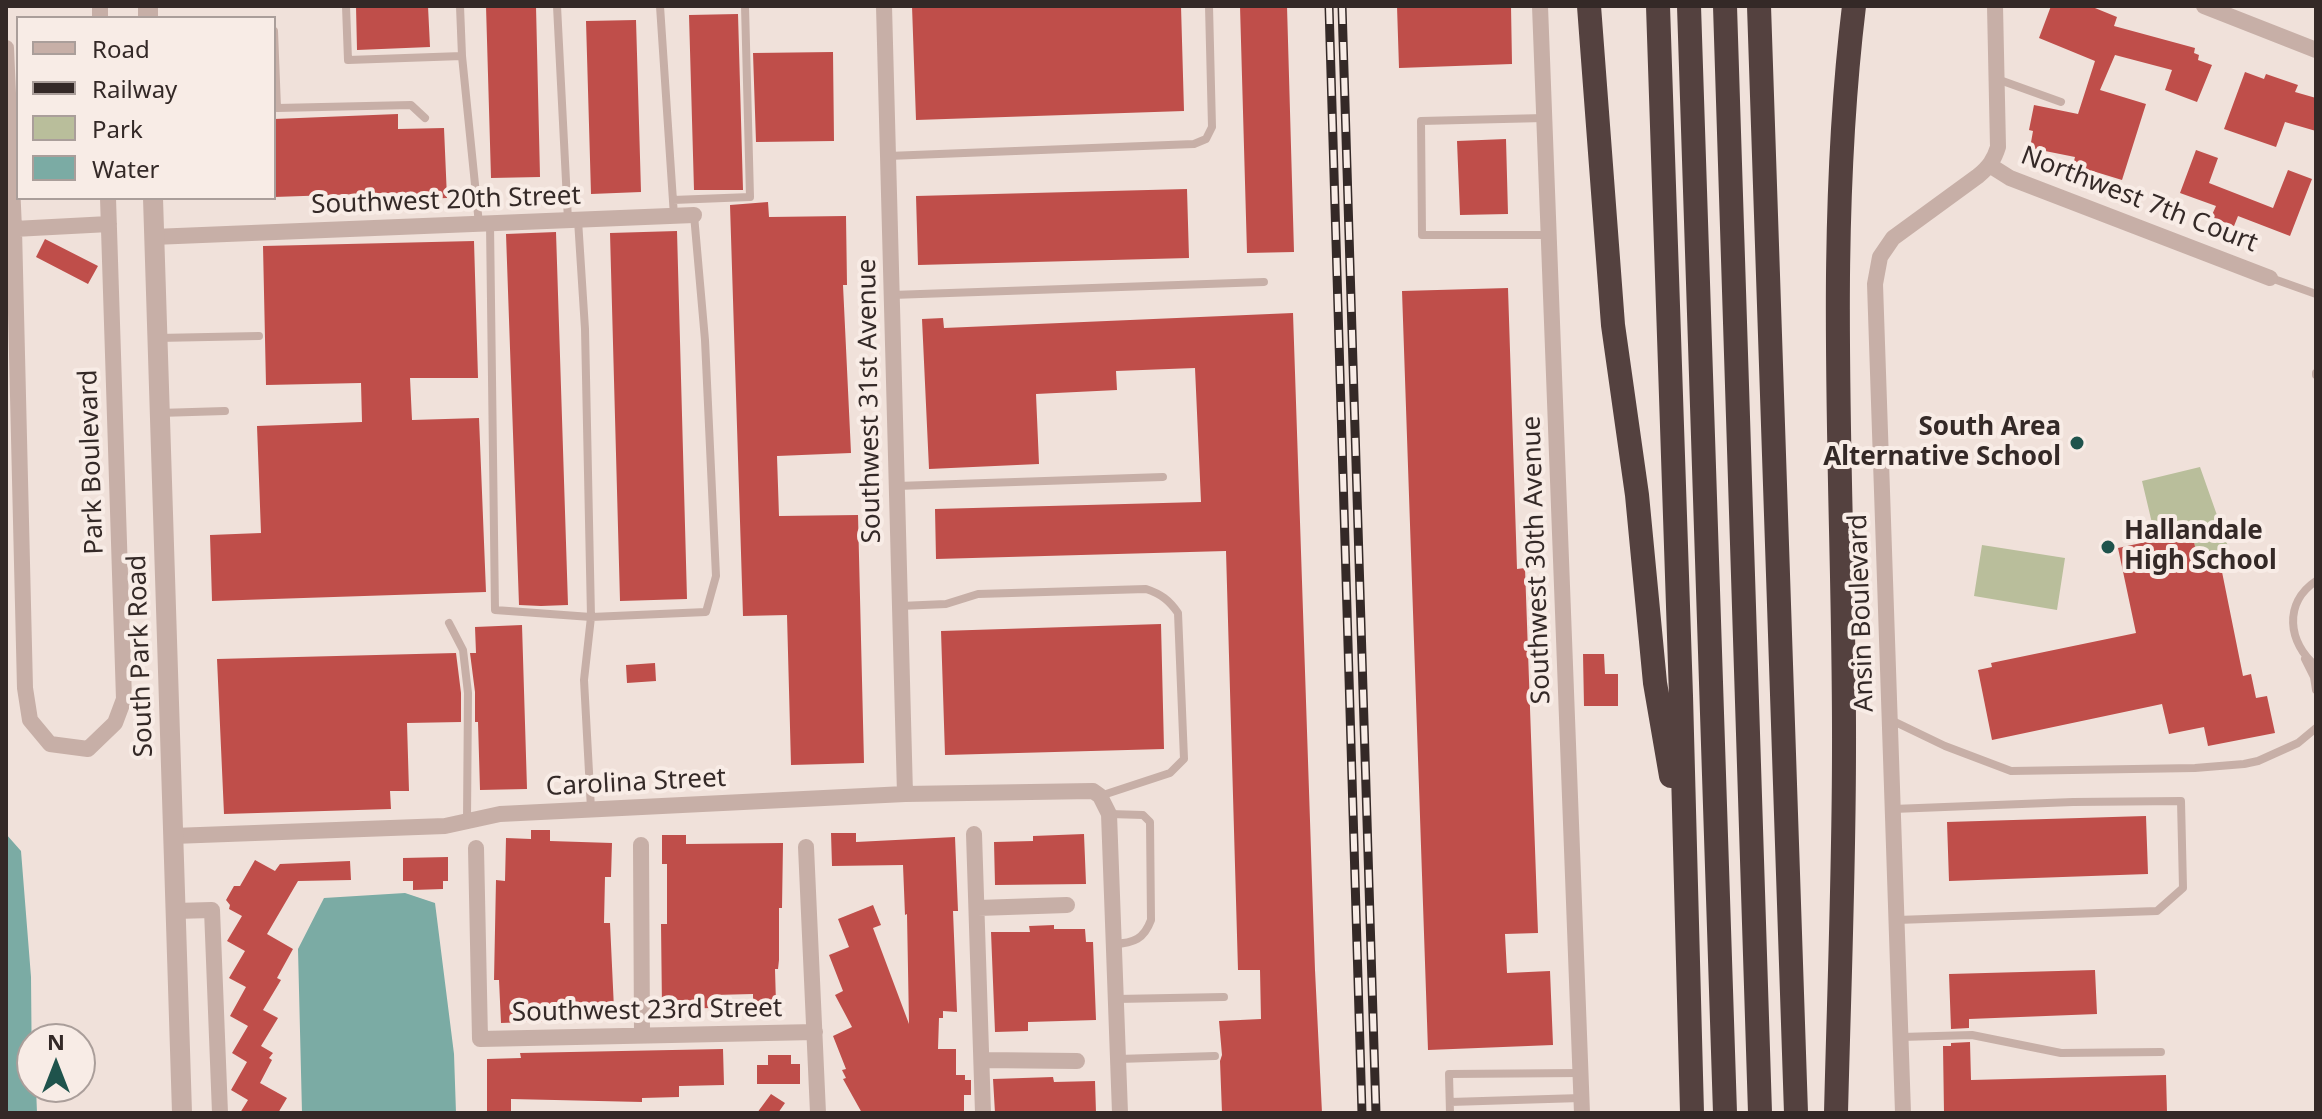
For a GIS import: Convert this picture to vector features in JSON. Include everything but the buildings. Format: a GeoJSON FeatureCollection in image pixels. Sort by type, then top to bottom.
{"type":"FeatureCollection","features":[{"type":"Feature","properties":{"kind":"highway"},"geometry":{"type":"LineString","coordinates":[[1589,6],[1613,325],[1637,495],[1655,683],[1686,857]]}},
{"type":"Feature","properties":{"kind":"highway"},"geometry":{"type":"LineString","coordinates":[[1658,6],[1692,1113]]}},
{"type":"Feature","properties":{"kind":"highway"},"geometry":{"type":"LineString","coordinates":[[1689,6],[1725,1113]]}},
{"type":"Feature","properties":{"kind":"highway"},"geometry":{"type":"LineString","coordinates":[[1725,6],[1760,1113]]}},
{"type":"Feature","properties":{"kind":"highway"},"geometry":{"type":"LineString","coordinates":[[1759,6],[1796,1113]]}},
{"type":"Feature","properties":{"kind":"highway"},"geometry":{"type":"LineString","coordinates":[[1836,1113],[1844,750],[1837,277],[1848,62],[1854,6]]}},
{"type":"Feature","properties":{"kind":"street","name":"Southwest 31st Avenue"},"geometry":{"type":"LineString","coordinates":[[884,6],[905,794]]}},
{"type":"Feature","properties":{"kind":"street","name":"Southwest 30th Avenue"},"geometry":{"type":"LineString","coordinates":[[1540,6],[1581,1106]]}},
{"type":"Feature","properties":{"kind":"street"},"geometry":{"type":"LineString","coordinates":[[1991,166],[1998,147],[1995,6]]}},
{"type":"Feature","properties":{"kind":"street"},"geometry":{"type":"LineString","coordinates":[[2204,6],[2316,50]]}},
{"type":"Feature","properties":{"kind":"street"},"geometry":{"type":"LineString","coordinates":[[6,48],[14,229],[109,224]]}},
{"type":"Feature","properties":{"kind":"street","name":"Northwest 7th Court"},"geometry":{"type":"LineString","coordinates":[[1991,166],[2010,178],[2270,278]]}},
{"type":"Feature","properties":{"kind":"street","name":"Ansin Boulevard"},"geometry":{"type":"LineString","coordinates":[[1903,1113],[1875,284],[1880,257],[1893,238],[1991,166]]}},
{"type":"Feature","properties":{"kind":"street","name":"Park Boulevard"},"geometry":{"type":"LineString","coordinates":[[14,229],[25,688],[30,720],[50,744],[88,749],[115,723],[124,699],[108,200]]}},
{"type":"Feature","properties":{"kind":"street","name":"South Park Road"},"geometry":{"type":"LineString","coordinates":[[153,200],[182,1113]]}},
{"type":"Feature","properties":{"kind":"street","name":"Southwest 20th Street"},"geometry":{"type":"LineString","coordinates":[[153,237],[429,219],[484,224],[573,220],[673,208],[694,215]]}},
{"type":"Feature","properties":{"kind":"street","name":"Carolina Street"},"geometry":{"type":"LineString","coordinates":[[173,836],[445,826],[500,814],[905,794],[1084,789],[1100,796]]}},
{"type":"Feature","properties":{"kind":"street"},"geometry":{"type":"LineString","coordinates":[[1100,796],[1109,814],[1120,1113]]}},
{"type":"Feature","properties":{"kind":"street"},"geometry":{"type":"LineString","coordinates":[[974,834],[983,1113]]}},
{"type":"Feature","properties":{"kind":"street"},"geometry":{"type":"LineString","coordinates":[[641,845],[642,1034]]}},
{"type":"Feature","properties":{"kind":"street"},"geometry":{"type":"LineString","coordinates":[[806,847],[818,1113]]}},
{"type":"Feature","properties":{"kind":"street","name":"Southwest 23rd Street"},"geometry":{"type":"LineString","coordinates":[[476,848],[480,1039],[815,1032]]}},
{"type":"Feature","properties":{"kind":"street"},"geometry":{"type":"LineString","coordinates":[[978,908],[1067,905]]}},
{"type":"Feature","properties":{"kind":"street"},"geometry":{"type":"LineString","coordinates":[[175,911],[212,910],[220,1113]]}},
{"type":"Feature","properties":{"kind":"street"},"geometry":{"type":"LineString","coordinates":[[983,1060],[1077,1061]]}},
{"type":"Feature","properties":{"kind":"lane"},"geometry":{"type":"LineString","coordinates":[[346,6],[348,60],[462,56]]}},
{"type":"Feature","properties":{"kind":"lane"},"geometry":{"type":"LineString","coordinates":[[460,6],[462,56],[484,224],[495,610],[591,617],[706,612],[716,576],[707,371],[694,215]]}},
{"type":"Feature","properties":{"kind":"lane"},"geometry":{"type":"LineString","coordinates":[[557,6],[573,220],[585,329],[591,617],[584,680],[591,809]]}},
{"type":"Feature","properties":{"kind":"lane"},"geometry":{"type":"LineString","coordinates":[[660,6],[673,208],[750,197],[745,6]]}},
{"type":"Feature","properties":{"kind":"lane"},"geometry":{"type":"LineString","coordinates":[[888,156],[1194,144],[1206,139],[1212,127],[1209,6]]}},
{"type":"Feature","properties":{"kind":"lane"},"geometry":{"type":"LineString","coordinates":[[1997,78],[2061,102]]}},
{"type":"Feature","properties":{"kind":"lane"},"geometry":{"type":"LineString","coordinates":[[276,82],[277,108],[411,105],[425,118]]}},
{"type":"Feature","properties":{"kind":"lane"},"geometry":{"type":"LineString","coordinates":[[1545,118],[1421,121],[1422,235],[1549,235]]}},
{"type":"Feature","properties":{"kind":"lane"},"geometry":{"type":"LineString","coordinates":[[2270,278],[2316,294]]}},
{"type":"Feature","properties":{"kind":"lane"},"geometry":{"type":"LineString","coordinates":[[891,295],[1264,282]]}},
{"type":"Feature","properties":{"kind":"lane"},"geometry":{"type":"LineString","coordinates":[[156,338],[259,336]]}},
{"type":"Feature","properties":{"kind":"lane"},"geometry":{"type":"LineString","coordinates":[[159,413],[225,411]]}},
{"type":"Feature","properties":{"kind":"lane"},"geometry":{"type":"LineString","coordinates":[[896,486],[1163,477]]}},
{"type":"Feature","properties":{"kind":"lane"},"geometry":{"type":"LineString","coordinates":[[2316,581],[2300,595],[2294,609],[2293,633],[2314,677],[2316,690]]}},
{"type":"Feature","properties":{"kind":"lane"},"geometry":{"type":"LineString","coordinates":[[899,606],[946,604],[978,594],[1146,589],[1171,602],[1178,613],[1184,759],[1170,773],[1100,796]]}},
{"type":"Feature","properties":{"kind":"lane"},"geometry":{"type":"LineString","coordinates":[[449,623],[463,650],[468,693],[467,821]]}},
{"type":"Feature","properties":{"kind":"lane"},"geometry":{"type":"LineString","coordinates":[[2303,655],[2316,666]]}},
{"type":"Feature","properties":{"kind":"lane"},"geometry":{"type":"LineString","coordinates":[[1890,720],[1945,746],[2011,771],[2113,771],[2258,761],[2298,743],[2315,729],[2316,717]]}},
{"type":"Feature","properties":{"kind":"lane"},"geometry":{"type":"LineString","coordinates":[[1893,809],[2181,801],[2183,888],[2157,911],[1897,920]]}},
{"type":"Feature","properties":{"kind":"lane"},"geometry":{"type":"LineString","coordinates":[[1109,814],[1143,815],[1150,822],[1151,920],[1147,931],[1132,943],[1114,944]]}},
{"type":"Feature","properties":{"kind":"lane"},"geometry":{"type":"LineString","coordinates":[[1116,999],[1224,997]]}},
{"type":"Feature","properties":{"kind":"lane"},"geometry":{"type":"LineString","coordinates":[[1901,1037],[1972,1035],[2061,1053],[2161,1052]]}},
{"type":"Feature","properties":{"kind":"lane"},"geometry":{"type":"LineString","coordinates":[[1118,1059],[1215,1056]]}},
{"type":"Feature","properties":{"kind":"lane"},"geometry":{"type":"LineString","coordinates":[[1450,1113],[1449,1074],[1580,1073]]}},
{"type":"Feature","properties":{"kind":"lane"},"geometry":{"type":"LineString","coordinates":[[1450,1102],[1581,1106]]}},
{"type":"Feature","properties":{"kind":"green space"},"geometry":{"type":"Polygon","coordinates":[[[2200,467],[2230,552],[2198,561],[2192,532],[2156,540],[2142,481],[2200,467]]]}},
{"type":"Feature","properties":{"kind":"green space"},"geometry":{"type":"Polygon","coordinates":[[[1982,545],[2065,558],[2057,610],[1974,596],[1982,545]]]}},
{"type":"Feature","properties":{"kind":"water"},"geometry":{"type":"Polygon","coordinates":[[[6,834],[21,851],[31,977],[31,1023],[16,1023],[16,1103],[37,1103],[37,1113],[6,1113],[6,834]]]}},
{"type":"Feature","properties":{"kind":"water"},"geometry":{"type":"Polygon","coordinates":[[[405,893],[435,903],[454,1054],[456,1113],[302,1113],[298,949],[324,898],[405,893]]]}},
{"type":"Feature","properties":{"kind":"railway"},"geometry":{"type":"LineString","coordinates":[[1329,6],[1362,1113]]}},
{"type":"Feature","properties":{"kind":"railway"},"geometry":{"type":"LineString","coordinates":[[1342,6],[1376,1113]]}},
{"type":"Feature","properties":{"kind":"place","name":"South Area Alternative School"},"geometry":{"type":"Point","coordinates":[2077,443]}},
{"type":"Feature","properties":{"kind":"place","name":"Hallandale High School"},"geometry":{"type":"Point","coordinates":[2108,547]}}]}
